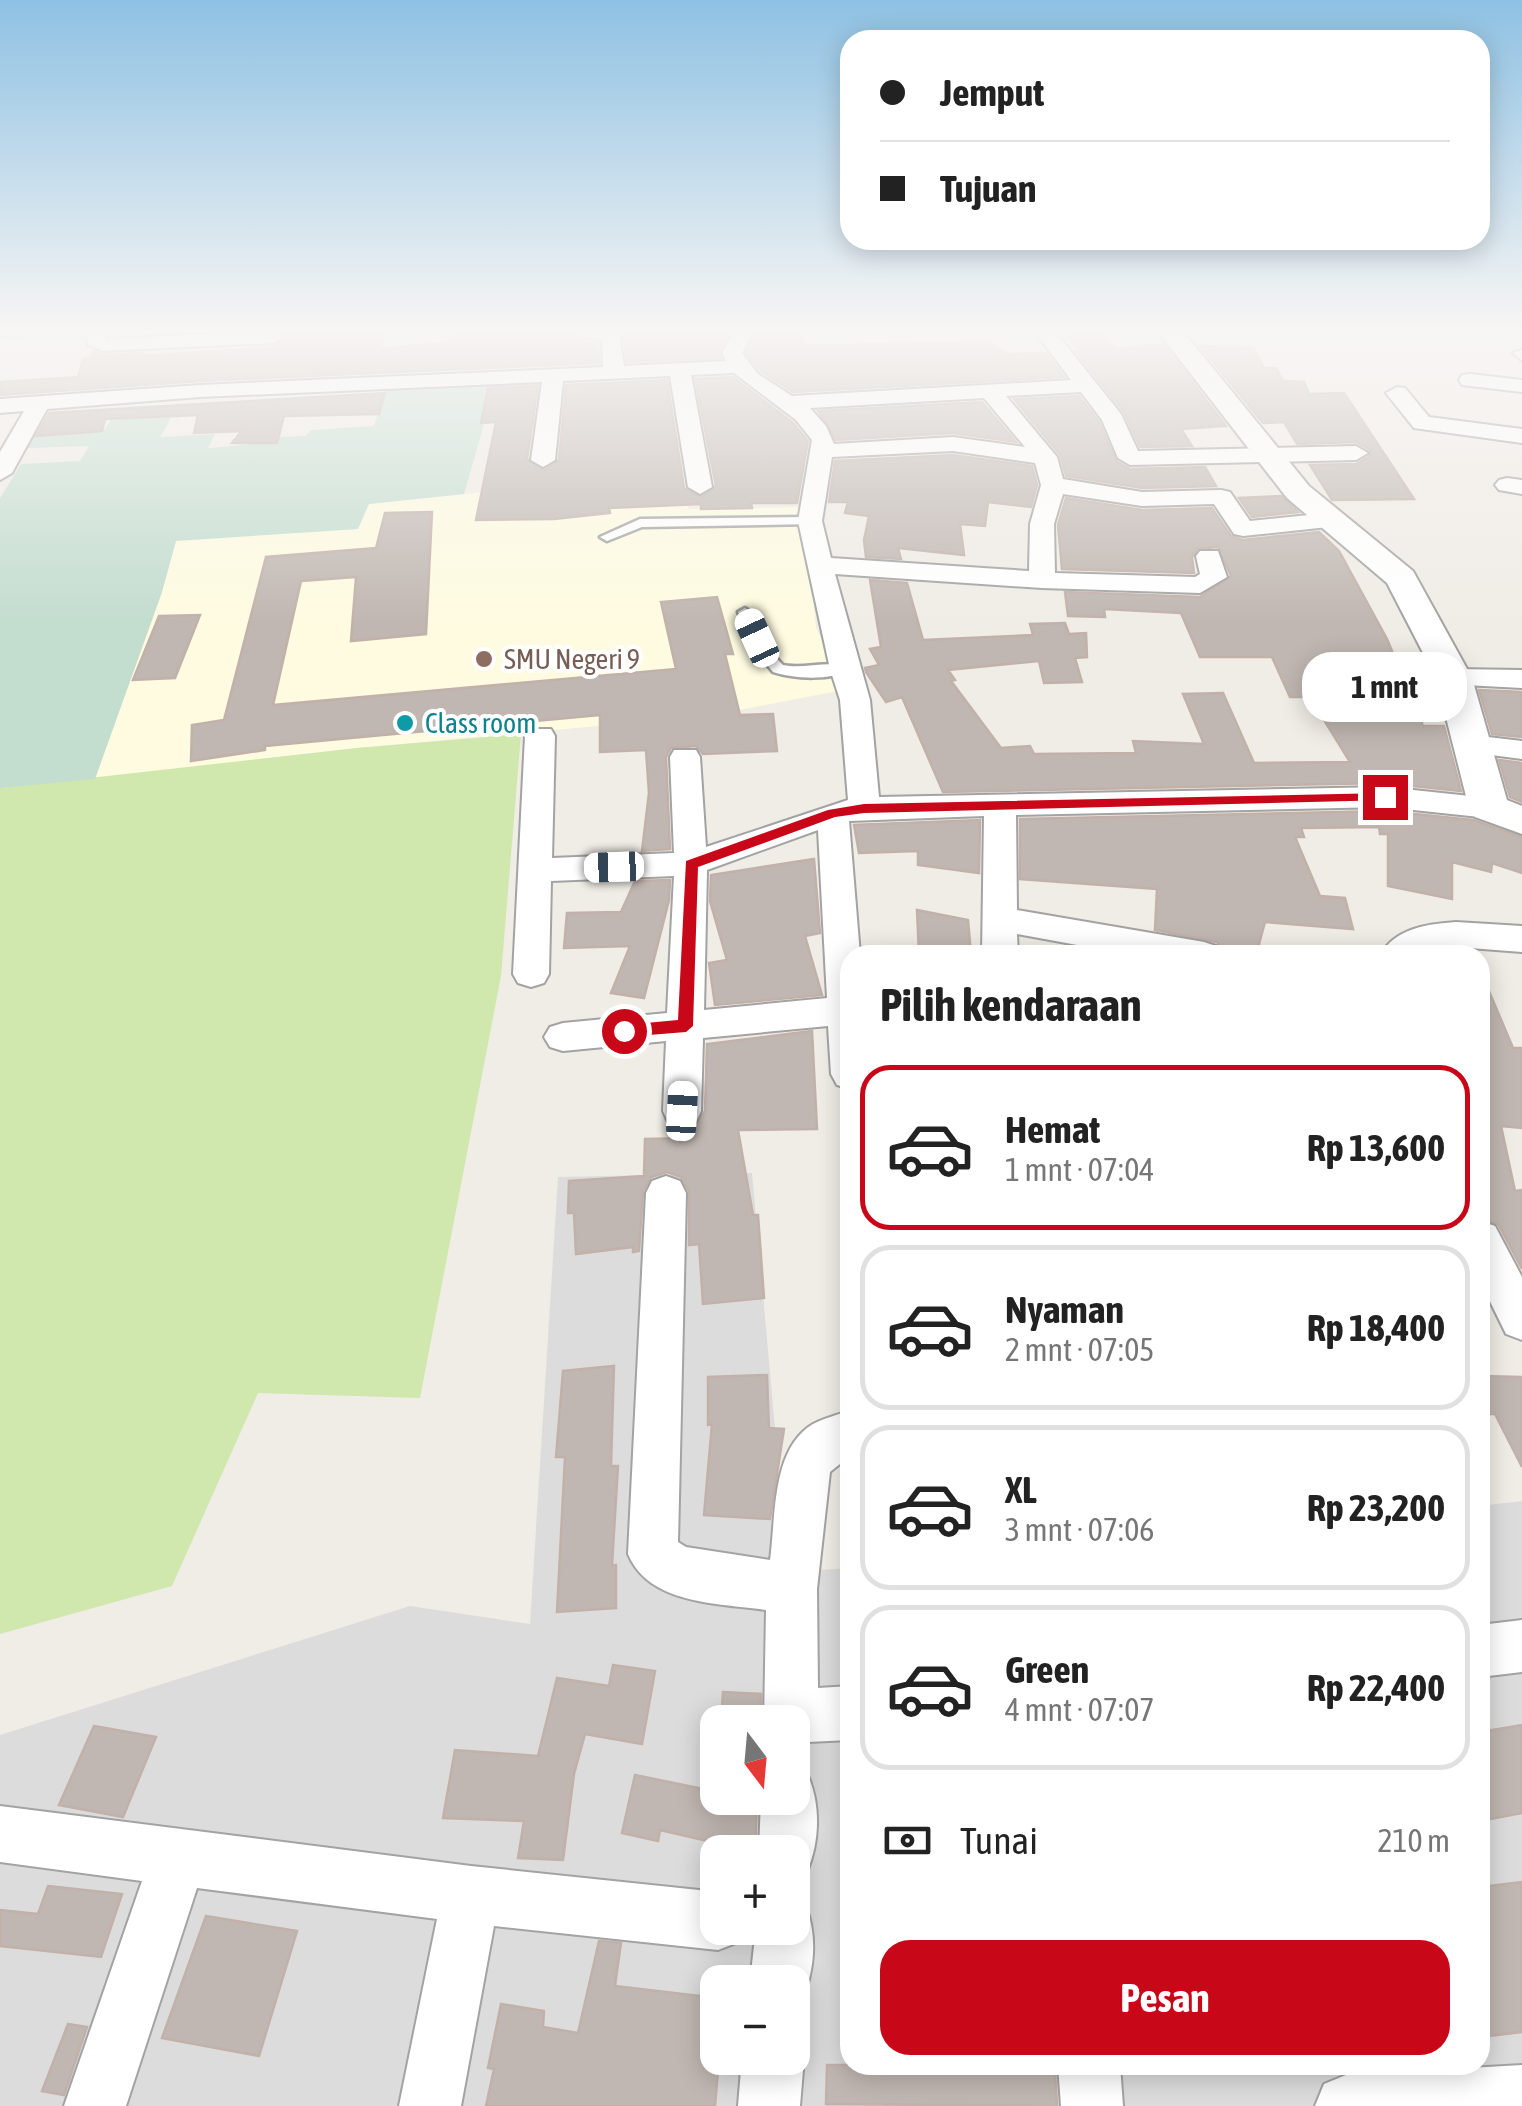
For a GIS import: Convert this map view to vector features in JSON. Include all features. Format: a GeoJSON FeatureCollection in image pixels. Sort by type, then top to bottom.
{"type":"FeatureCollection","features":[{"type":"Feature","properties":{"kind":"street"},"geometry":{"type":"LineString","coordinates":[[0,473],[25,427]]}},
{"type":"Feature","properties":{"kind":"street"},"geometry":{"type":"LineString","coordinates":[[544,460],[548,427]]}},
{"type":"Feature","properties":{"kind":"street"},"geometry":{"type":"LineString","coordinates":[[689,427],[700,486]]}},
{"type":"Feature","properties":{"kind":"street"},"geometry":{"type":"LineString","coordinates":[[817,427],[824,451],[810,520],[844,669],[855,700],[848,945]]}},
{"type":"Feature","properties":{"kind":"street"},"geometry":{"type":"LineString","coordinates":[[1020,427],[1045,457],[1053,485],[1042,524],[1042,580]]}},
{"type":"Feature","properties":{"kind":"street"},"geometry":{"type":"LineString","coordinates":[[1117,427],[1130,458],[1356,453]]}},
{"type":"Feature","properties":{"kind":"street"},"geometry":{"type":"LineString","coordinates":[[1246,427],[1328,520],[1401,578],[1454,678],[1470,744],[1506,815]]}},
{"type":"Feature","properties":{"kind":"street"},"geometry":{"type":"LineString","coordinates":[[1455,427],[1522,436]]}},
{"type":"Feature","properties":{"kind":"street"},"geometry":{"type":"LineString","coordinates":[[824,451],[953,444],[1045,457]]}},
{"type":"Feature","properties":{"kind":"street"},"geometry":{"type":"LineString","coordinates":[[1053,485],[1142,498],[1221,497],[1243,529],[1328,520]]}},
{"type":"Feature","properties":{"kind":"street"},"geometry":{"type":"LineString","coordinates":[[821,565],[1042,580],[1200,584],[1214,577],[1209,556]]}},
{"type":"Feature","properties":{"kind":"street"},"geometry":{"type":"LineString","coordinates":[[1454,678],[1522,679]]}},
{"type":"Feature","properties":{"kind":"street"},"geometry":{"type":"LineString","coordinates":[[531,974],[538,870],[540,736]]}},
{"type":"Feature","properties":{"kind":"street"},"geometry":{"type":"LineString","coordinates":[[1470,744],[1522,750]]}},
{"type":"Feature","properties":{"kind":"street"},"geometry":{"type":"LineString","coordinates":[[682,1111],[691,864],[685,758]]}},
{"type":"Feature","properties":{"kind":"street"},"geometry":{"type":"LineString","coordinates":[[538,870],[691,864],[849,811],[1385,797],[1506,815]]}},
{"type":"Feature","properties":{"kind":"street"},"geometry":{"type":"LineString","coordinates":[[1000,806],[1000,945]]}},
{"type":"Feature","properties":{"kind":"street"},"geometry":{"type":"LineString","coordinates":[[999,919],[1147,945]]}},
{"type":"Feature","properties":{"kind":"street"},"geometry":{"type":"LineString","coordinates":[[1408,945],[1420,939],[1522,940]]}},
{"type":"Feature","properties":{"kind":"street"},"geometry":{"type":"LineString","coordinates":[[562,1037],[840,1011]]}},
{"type":"Feature","properties":{"kind":"street"},"geometry":{"type":"LineString","coordinates":[[666,1193],[653,1554],[677,1571],[792,1589]]}},
{"type":"Feature","properties":{"kind":"street"},"geometry":{"type":"LineString","coordinates":[[1490,1258],[1522,1320]]}},
{"type":"Feature","properties":{"kind":"street"},"geometry":{"type":"LineString","coordinates":[[791,1705],[792,1589],[806,1461],[828,1441],[840,1437]]}},
{"type":"Feature","properties":{"kind":"street"},"geometry":{"type":"LineString","coordinates":[[1490,1650],[1522,1646]]}},
{"type":"Feature","properties":{"kind":"street"},"geometry":{"type":"LineString","coordinates":[[810,1717],[840,1713]]}},
{"type":"Feature","properties":{"kind":"street"},"geometry":{"type":"LineString","coordinates":[[0,1834],[471,1895],[700,1919]]}},
{"type":"Feature","properties":{"kind":"street"},"geometry":{"type":"LineString","coordinates":[[95,2106],[179,1856]]}},
{"type":"Feature","properties":{"kind":"street"},"geometry":{"type":"LineString","coordinates":[[430,2106],[471,1895]]}},
{"type":"Feature","properties":{"kind":"street"},"geometry":{"type":"LineString","coordinates":[[769,2106],[772,2075]]}},
{"type":"Feature","properties":{"kind":"street"},"geometry":{"type":"LineString","coordinates":[[1090,2075],[1092,2106]]}},
{"type":"Feature","properties":{"kind":"street"},"geometry":{"type":"LineString","coordinates":[[1346,2106],[1522,2096]]}},
{"type":"Feature","properties":{"kind":"lane"},"geometry":{"type":"LineString","coordinates":[[607,537],[640,523],[810,520]]}},
{"type":"Feature","properties":{"kind":"lane"},"geometry":{"type":"LineString","coordinates":[[745,612],[769,664],[778,671],[844,669]]}},
{"type":"Feature","properties":{"kind":"shaded area","name":"SMU Negeri 9"},"geometry":{"type":"Polygon","coordinates":[[[584,482],[684,499],[689,509],[804,507],[816,627],[843,690],[709,716],[357,748],[95,779],[162,592],[176,540],[357,529],[368,504],[584,482]]]}},
{"type":"Feature","properties":{"kind":"shaded area"},"geometry":{"type":"Polygon","coordinates":[[[752,1173],[788,1572],[840,1569],[840,2075],[1490,2075],[1490,1505],[1522,1501],[1522,2106],[0,2106],[0,1735],[410,1606],[530,1624],[558,1177],[752,1173]]]}},
{"type":"Feature","properties":{"kind":"green space"},"geometry":{"type":"Polygon","coordinates":[[[166,427],[160,437],[215,434],[208,448],[266,444],[271,437],[305,436],[311,430],[483,427],[464,494],[369,504],[358,529],[176,541],[162,592],[95,779],[0,788],[0,498],[21,464],[80,461],[89,446],[27,448],[36,433],[166,427]]]}},
{"type":"Feature","properties":{"kind":"green space"},"geometry":{"type":"Polygon","coordinates":[[[521,734],[501,976],[420,1398],[258,1393],[172,1586],[0,1634],[0,788],[521,734]]]}},
{"type":"Feature","properties":{"kind":"building"},"geometry":{"type":"Polygon","coordinates":[[[41,427],[103,427],[102,431],[36,436],[41,427]]]}},
{"type":"Feature","properties":{"kind":"building"},"geometry":{"type":"Polygon","coordinates":[[[195,427],[281,427],[277,443],[232,443],[242,431],[194,433],[195,427]]]}},
{"type":"Feature","properties":{"kind":"building"},"geometry":{"type":"Polygon","coordinates":[[[495,427],[532,427],[527,459],[545,470],[559,460],[562,427],[674,427],[684,488],[702,497],[716,486],[704,427],[797,427],[808,441],[797,503],[751,503],[752,508],[701,509],[701,504],[609,508],[610,513],[554,519],[476,520],[495,427]]]}},
{"type":"Feature","properties":{"kind":"building"},"geometry":{"type":"Polygon","coordinates":[[[828,427],[1003,427],[1016,442],[953,433],[836,440],[828,427]]]}},
{"type":"Feature","properties":{"kind":"building"},"geometry":{"type":"Polygon","coordinates":[[[1037,427],[1101,427],[1116,461],[1130,469],[1205,467],[1216,486],[1142,488],[1066,476],[1060,455],[1037,427]]]}},
{"type":"Feature","properties":{"kind":"building"},"geometry":{"type":"Polygon","coordinates":[[[1131,427],[1207,427],[1181,429],[1192,446],[1140,447],[1131,427]]]}},
{"type":"Feature","properties":{"kind":"building"},"geometry":{"type":"Polygon","coordinates":[[[1287,427],[1367,427],[1414,499],[1332,500],[1310,465],[1356,464],[1370,456],[1370,450],[1356,442],[1297,444],[1287,427]]]}},
{"type":"Feature","properties":{"kind":"building"},"geometry":{"type":"Polygon","coordinates":[[[953,455],[1032,466],[1037,485],[1031,507],[988,502],[985,526],[960,524],[964,555],[898,548],[901,559],[866,557],[864,540],[869,516],[845,513],[848,502],[829,502],[835,461],[953,455]]]}},
{"type":"Feature","properties":{"kind":"building"},"geometry":{"type":"Polygon","coordinates":[[[1281,496],[1298,512],[1252,517],[1239,498],[1281,496]]]}},
{"type":"Feature","properties":{"kind":"building"},"geometry":{"type":"Polygon","coordinates":[[[1066,498],[1142,510],[1212,508],[1231,536],[1242,540],[1319,532],[1339,551],[1387,639],[1423,726],[1444,726],[1461,791],[1385,783],[943,792],[902,697],[886,702],[866,672],[865,668],[879,665],[870,649],[881,647],[870,580],[907,583],[923,640],[1033,635],[1030,624],[1065,623],[1069,634],[1086,633],[1087,657],[1075,658],[1082,682],[1044,683],[1039,661],[948,670],[955,680],[951,681],[1001,748],[1030,746],[1034,754],[1136,753],[1133,741],[1204,744],[1183,694],[1223,693],[1254,763],[1350,762],[1310,697],[1290,697],[1272,657],[1200,657],[1181,613],[1104,609],[1105,617],[1068,616],[1065,592],[1200,597],[1231,576],[1218,547],[1197,549],[1192,557],[1194,573],[1062,569],[1058,525],[1066,498]]]}},
{"type":"Feature","properties":{"kind":"building"},"geometry":{"type":"Polygon","coordinates":[[[432,512],[426,634],[351,641],[356,577],[301,581],[273,705],[676,669],[661,602],[717,597],[733,654],[725,654],[740,715],[773,714],[777,751],[703,754],[696,746],[671,748],[666,757],[670,849],[642,851],[649,793],[646,750],[600,752],[600,715],[265,746],[265,750],[191,761],[192,725],[224,720],[266,557],[376,548],[385,513],[432,512]]]}},
{"type":"Feature","properties":{"kind":"building"},"geometry":{"type":"Polygon","coordinates":[[[200,615],[175,678],[133,680],[159,616],[200,615]]]}},
{"type":"Feature","properties":{"kind":"building"},"geometry":{"type":"Polygon","coordinates":[[[1479,690],[1522,692],[1522,737],[1492,734],[1479,690]]]}},
{"type":"Feature","properties":{"kind":"building"},"geometry":{"type":"Polygon","coordinates":[[[1499,760],[1522,763],[1522,802],[1510,797],[1499,760]]]}},
{"type":"Feature","properties":{"kind":"building"},"geometry":{"type":"Polygon","coordinates":[[[1385,811],[1473,820],[1522,837],[1522,873],[1492,863],[1491,872],[1452,862],[1452,899],[1388,886],[1388,834],[1380,834],[1379,827],[1301,828],[1304,837],[1295,837],[1320,896],[1345,898],[1353,929],[1265,922],[1259,945],[1219,945],[1155,930],[1157,889],[1020,879],[1020,819],[1385,811]]]}},
{"type":"Feature","properties":{"kind":"building"},"geometry":{"type":"Polygon","coordinates":[[[980,820],[979,873],[918,865],[918,851],[859,853],[854,825],[980,820]]]}},
{"type":"Feature","properties":{"kind":"building"},"geometry":{"type":"Polygon","coordinates":[[[814,859],[820,933],[805,936],[822,995],[715,1005],[709,963],[727,960],[710,901],[711,875],[814,859]]]}},
{"type":"Feature","properties":{"kind":"building"},"geometry":{"type":"Polygon","coordinates":[[[670,880],[669,900],[644,998],[611,993],[630,946],[564,948],[567,913],[621,912],[635,881],[670,880]]]}},
{"type":"Feature","properties":{"kind":"building"},"geometry":{"type":"Polygon","coordinates":[[[917,910],[968,920],[970,945],[919,945],[917,910]]]}},
{"type":"Feature","properties":{"kind":"building"},"geometry":{"type":"Polygon","coordinates":[[[1490,994],[1513,1048],[1522,1048],[1522,1128],[1501,1126],[1515,1191],[1522,1190],[1522,1269],[1498,1224],[1490,1221],[1490,994]]]}},
{"type":"Feature","properties":{"kind":"building"},"geometry":{"type":"Polygon","coordinates":[[[812,1031],[817,1129],[738,1130],[753,1215],[758,1215],[764,1298],[703,1304],[699,1244],[689,1245],[689,1191],[681,1177],[667,1172],[651,1177],[643,1191],[639,1251],[633,1252],[633,1247],[576,1254],[574,1213],[568,1213],[569,1181],[644,1176],[645,1139],[694,1138],[694,1127],[705,1111],[707,1044],[812,1031]]]}},
{"type":"Feature","properties":{"kind":"building"},"geometry":{"type":"Polygon","coordinates":[[[614,1366],[611,1466],[618,1466],[612,1565],[616,1565],[616,1608],[557,1612],[565,1457],[556,1457],[563,1371],[614,1366]]]}},
{"type":"Feature","properties":{"kind":"building"},"geometry":{"type":"Polygon","coordinates":[[[767,1375],[769,1428],[784,1429],[770,1519],[704,1515],[712,1424],[708,1425],[708,1377],[767,1375]]]}},
{"type":"Feature","properties":{"kind":"building"},"geometry":{"type":"Polygon","coordinates":[[[1490,1376],[1522,1377],[1522,1467],[1495,1414],[1490,1414],[1490,1376]]]}},
{"type":"Feature","properties":{"kind":"building"},"geometry":{"type":"Polygon","coordinates":[[[613,1665],[655,1671],[642,1744],[585,1734],[574,1774],[563,1860],[518,1858],[524,1821],[443,1818],[455,1750],[538,1756],[557,1678],[609,1686],[613,1665]]]}},
{"type":"Feature","properties":{"kind":"building"},"geometry":{"type":"Polygon","coordinates":[[[723,1692],[761,1694],[761,1705],[722,1705],[723,1692]]]}},
{"type":"Feature","properties":{"kind":"building"},"geometry":{"type":"Polygon","coordinates":[[[1522,1725],[1522,1813],[1490,1819],[1490,1730],[1522,1725]]]}},
{"type":"Feature","properties":{"kind":"building"},"geometry":{"type":"Polygon","coordinates":[[[94,1726],[156,1737],[123,1817],[59,1805],[94,1726]]]}},
{"type":"Feature","properties":{"kind":"building"},"geometry":{"type":"Polygon","coordinates":[[[635,1775],[700,1788],[700,1815],[756,1815],[756,1835],[700,1835],[700,1839],[660,1830],[658,1841],[622,1833],[635,1775]]]}},
{"type":"Feature","properties":{"kind":"building"},"geometry":{"type":"Polygon","coordinates":[[[1522,1882],[1522,2032],[1490,2036],[1490,1886],[1522,1882]]]}},
{"type":"Feature","properties":{"kind":"building"},"geometry":{"type":"Polygon","coordinates":[[[48,1886],[122,1894],[101,1957],[0,1946],[0,1910],[38,1914],[48,1886]]]}},
{"type":"Feature","properties":{"kind":"building"},"geometry":{"type":"Polygon","coordinates":[[[206,1916],[297,1931],[259,2056],[162,2038],[206,1916]]]}},
{"type":"Feature","properties":{"kind":"building"},"geometry":{"type":"Polygon","coordinates":[[[599,1941],[621,1943],[615,1986],[700,1996],[700,2075],[718,2075],[715,2106],[486,2106],[494,2069],[488,2068],[501,2004],[544,2011],[543,2027],[578,2033],[599,1941]]]}},
{"type":"Feature","properties":{"kind":"building"},"geometry":{"type":"Polygon","coordinates":[[[68,2024],[87,2027],[64,2095],[42,2091],[68,2024]]]}},
{"type":"Feature","properties":{"kind":"building"},"geometry":{"type":"Polygon","coordinates":[[[827,2065],[840,2065],[840,2075],[1055,2075],[1057,2106],[826,2104],[827,2065]]]}},
{"type":"Feature","properties":{"kind":"place","name":"SMU Negeri 9"},"geometry":{"type":"Point","coordinates":[484,659]}},
{"type":"Feature","properties":{"kind":"place","name":"Class room"},"geometry":{"type":"Point","coordinates":[405,723]}},
{"type":"Feature","properties":{"kind":"route"},"geometry":{"type":"LineString","coordinates":[[624,1031],[686,1026],[691,864],[833,813],[864,808],[1385,797]]}}]}
